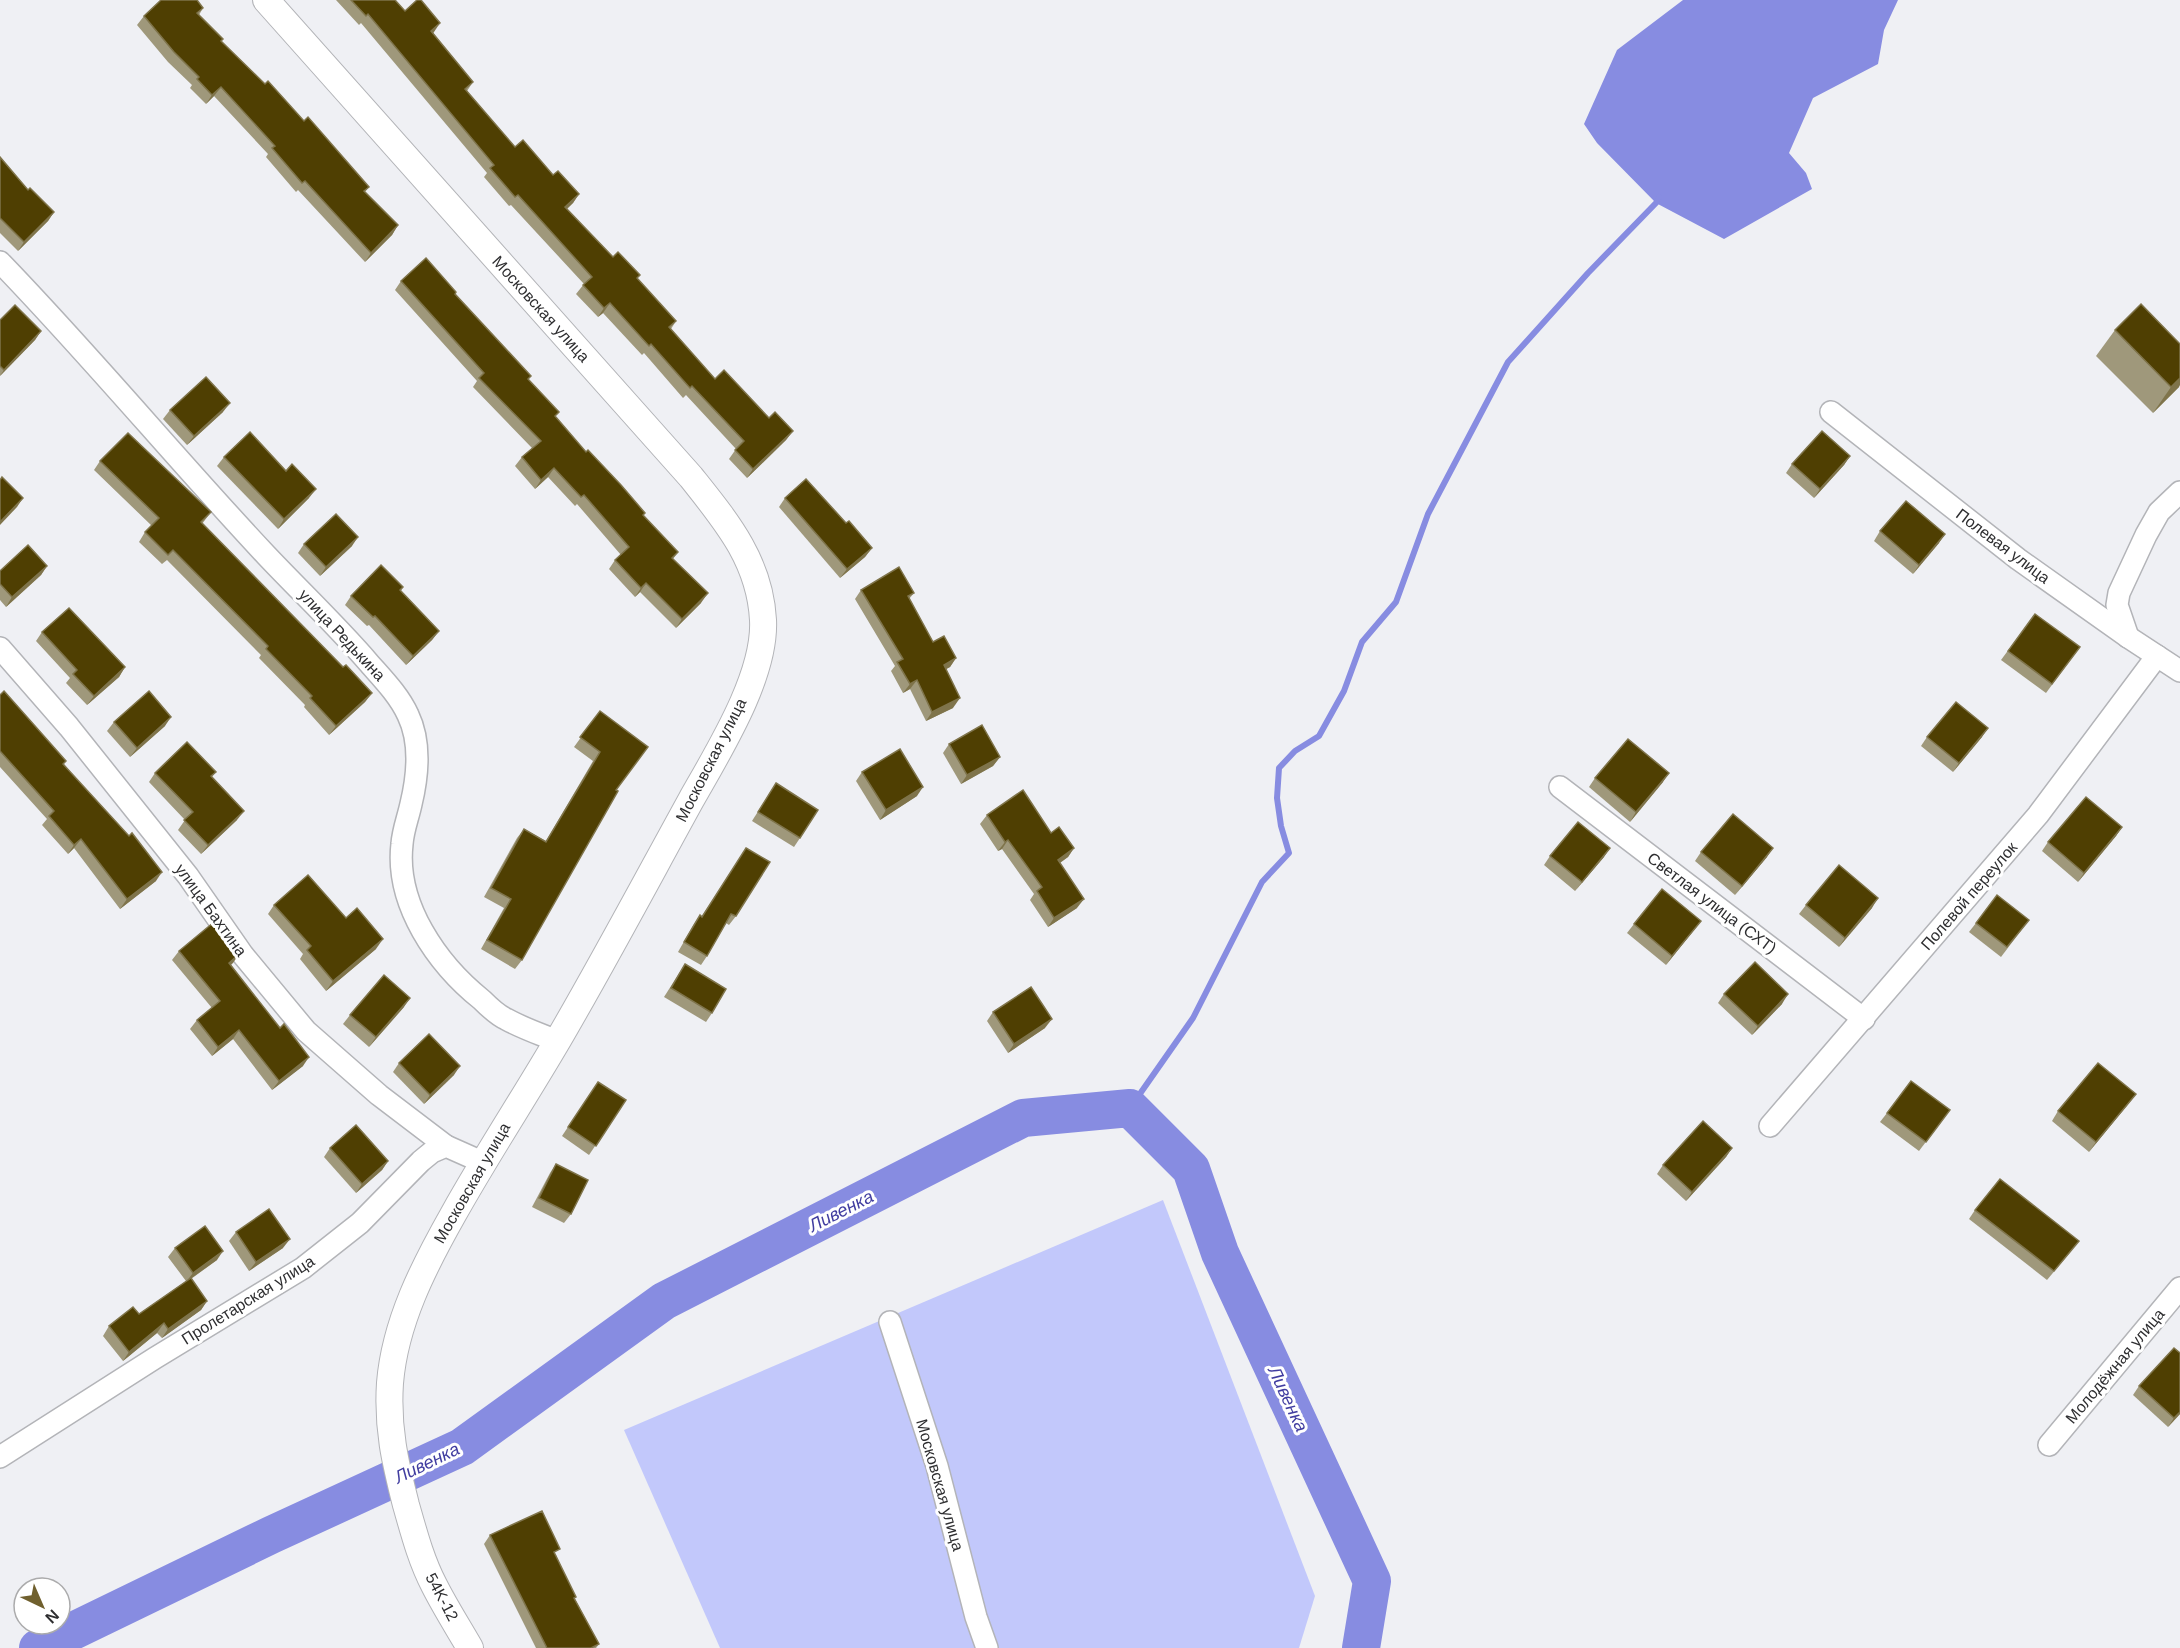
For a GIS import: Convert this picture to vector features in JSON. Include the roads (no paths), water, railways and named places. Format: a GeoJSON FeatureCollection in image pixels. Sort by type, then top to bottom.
{"type":"FeatureCollection","features":[{"type":"Feature","properties":{"kind":"street","name":"Московская улица"},"geometry":{"type":"LineString","coordinates":[[266,0],[691,477],[727,522],[752,564],[764,622],[760,651],[751,683],[723,744],[557,1041],[482,1162],[414,1289],[395,1347],[390,1409],[393,1453],[417,1546]]}},
{"type":"Feature","properties":{"kind":"street","name":"улица Редькина"},"geometry":{"type":"LineString","coordinates":[[0,262],[205,489],[343,634],[388,685],[408,713],[417,745],[412,803],[402,842],[400,870],[415,915],[429,942],[451,972],[475,995],[504,1018],[557,1041]]}},
{"type":"Feature","properties":{"kind":"street","name":"Полевая улица"},"geometry":{"type":"LineString","coordinates":[[1831,412],[2018,560],[2180,671]]}},
{"type":"Feature","properties":{"kind":"street"},"geometry":{"type":"LineString","coordinates":[[2128,637],[2118,611],[2119,593],[2158,512],[2180,492]]}},
{"type":"Feature","properties":{"kind":"street","name":"улица Бахтина"},"geometry":{"type":"LineString","coordinates":[[0,648],[69,727],[188,876],[243,955],[306,1031],[379,1095],[446,1146]]}},
{"type":"Feature","properties":{"kind":"street","name":"Полевой переулок"},"geometry":{"type":"LineString","coordinates":[[1770,1126],[2038,815],[2157,656]]}},
{"type":"Feature","properties":{"kind":"street","name":"Светлая улица (СХТ)"},"geometry":{"type":"LineString","coordinates":[[1560,787],[1864,1018]]}},
{"type":"Feature","properties":{"kind":"street"},"geometry":{"type":"LineString","coordinates":[[446,1146],[482,1162]]}},
{"type":"Feature","properties":{"kind":"street","name":"Пролетарская улица"},"geometry":{"type":"LineString","coordinates":[[0,1456],[303,1268],[360,1223],[421,1161],[432,1152],[446,1146]]}},
{"type":"Feature","properties":{"kind":"street","name":"Молодёжная улица"},"geometry":{"type":"LineString","coordinates":[[2049,1445],[2180,1288]]}},
{"type":"Feature","properties":{"kind":"street","name":"Московская улица"},"geometry":{"type":"LineString","coordinates":[[890,1322],[937,1466],[976,1617],[987,1648]]}},
{"type":"Feature","properties":{"kind":"street","name":"54K-12"},"geometry":{"type":"LineString","coordinates":[[417,1546],[434,1584],[470,1648]]}},
{"type":"Feature","properties":{"kind":"water"},"geometry":{"type":"Polygon","coordinates":[[[1683,0],[1898,0],[1884,30],[1878,64],[1813,98],[1789,153],[1806,173],[1812,189],[1724,239],[1656,203],[1597,143],[1584,124],[1617,50],[1683,0]]]}},
{"type":"Feature","properties":{"kind":"waterway"},"geometry":{"type":"LineString","coordinates":[[1130,1108],[1193,1018],[1262,882],[1289,853],[1281,826],[1277,798],[1279,768],[1295,751],[1319,736],[1344,691],[1362,642],[1396,602],[1428,514],[1508,362],[1588,273],[1656,203],[1659,197]]}},
{"type":"Feature","properties":{"kind":"waterway","name":"Ливенка"},"geometry":{"type":"LineString","coordinates":[[38,1648],[271,1535],[462,1447],[664,1301],[1023,1118],[1130,1108],[1191,1169],[1220,1253],[1372,1581],[1361,1648]]}}]}
